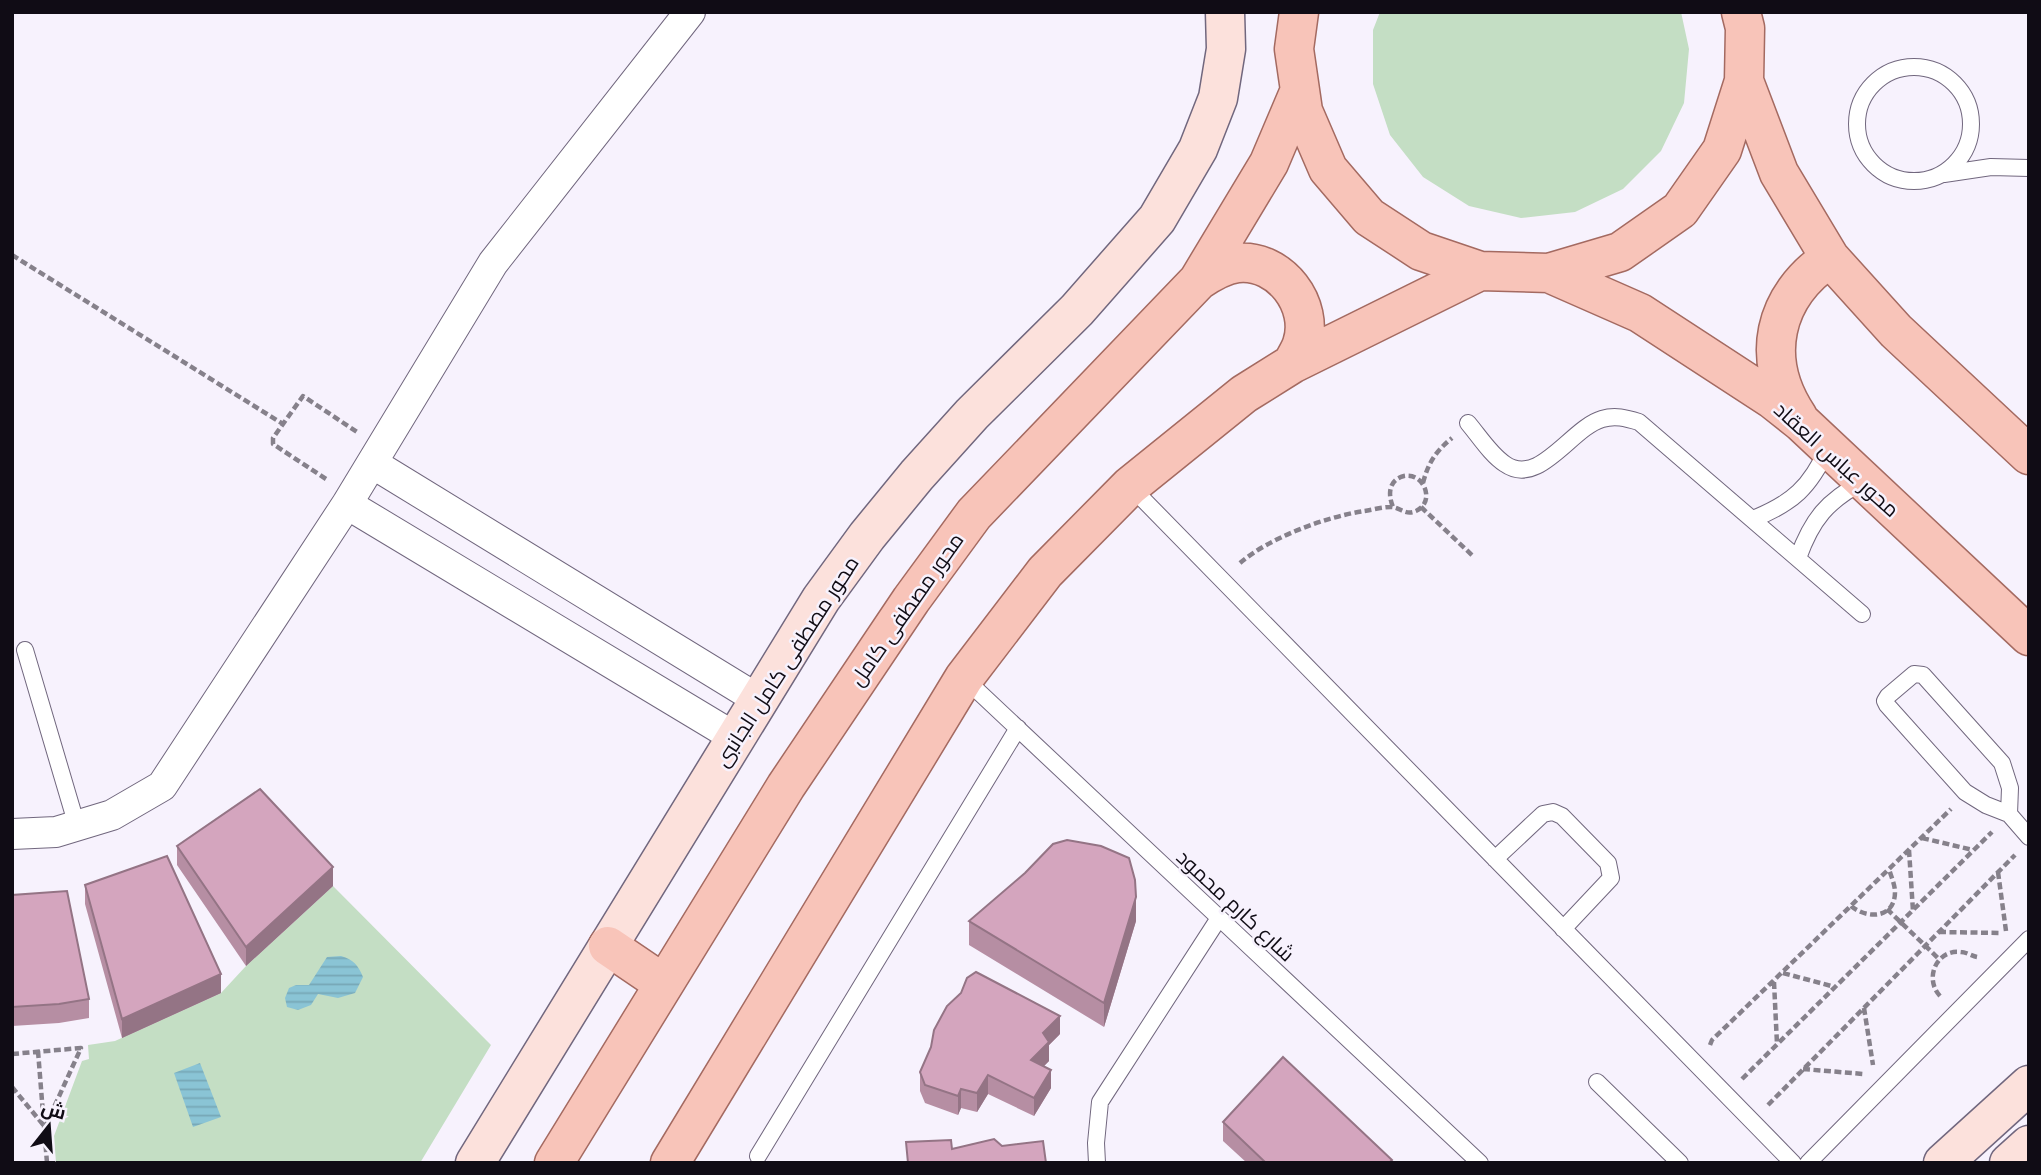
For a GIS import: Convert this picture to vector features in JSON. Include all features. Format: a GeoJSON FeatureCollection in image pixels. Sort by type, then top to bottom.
{"type":"FeatureCollection","features":[{"type":"Feature","properties":{"kind":"main road"},"geometry":{"type":"LineString","coordinates":[[1296,16],[1294,49],[1303,111],[1328,169],[1369,217],[1421,251],[1480,271],[1549,273],[1620,252],[1679,210],[1722,150],[1744,81],[1745,28],[1741,12]]}},
{"type":"Feature","properties":{"kind":"main road"},"geometry":{"type":"LineString","coordinates":[[1744,81],[1779,173],[1830,258],[1896,331],[2029,455]]}},
{"type":"Feature","properties":{"kind":"main road","name":"محور مصطفى كامل"},"geometry":{"type":"LineString","coordinates":[[554,1163],[840,703],[974,514],[1199,281],[1269,163],[1300,90]]}},
{"type":"Feature","properties":{"kind":"main road"},"geometry":{"type":"LineString","coordinates":[[1814,435],[1788,403],[1780,382],[1776,359],[1777,337],[1782,315],[1802,280],[1830,258]]}},
{"type":"Feature","properties":{"kind":"main road"},"geometry":{"type":"LineString","coordinates":[[1199,281],[1218,268],[1241,263],[1264,267],[1284,279],[1298,297],[1305,320],[1303,343],[1292,364]]}},
{"type":"Feature","properties":{"kind":"main road"},"geometry":{"type":"LineString","coordinates":[[670,1163],[964,678],[1045,572],[1130,486],[1244,394],[1292,364],[1480,271]]}},
{"type":"Feature","properties":{"kind":"main road","name":"محور عباس العقاد"},"geometry":{"type":"LineString","coordinates":[[1549,273],[1640,313],[1772,399],[2029,636]]}},
{"type":"Feature","properties":{"kind":"main road"},"geometry":{"type":"LineString","coordinates":[[608,946],[664,984]]}},
{"type":"Feature","properties":{"kind":"street"},"geometry":{"type":"LineString","coordinates":[[12,834],[56,832],[112,815],[162,786],[349,500],[493,263],[690,12]]}},
{"type":"Feature","properties":{"kind":"street","name":"محور مصطفى كامل الجانبى"},"geometry":{"type":"LineString","coordinates":[[475,1163],[821,599],[867,536],[917,475],[972,414],[1077,310],[1157,219],[1198,149],[1218,97],[1226,49],[1225,12]]}},
{"type":"Feature","properties":{"kind":"street"},"geometry":{"type":"LineString","coordinates":[[376,456],[759,700]]}},
{"type":"Feature","properties":{"kind":"street"},"geometry":{"type":"LineString","coordinates":[[349,500],[736,737]]}},
{"type":"Feature","properties":{"kind":"street"},"geometry":{"type":"LineString","coordinates":[[1943,1163],[2029,1085]]}},
{"type":"Feature","properties":{"kind":"street"},"geometry":{"type":"LineString","coordinates":[[2009,1163],[2029,1145]]}},
{"type":"Feature","properties":{"kind":"lane"},"geometry":{"type":"LineString","coordinates":[[1944,174],[1959,160],[1968,143],[1972,123],[1968,103],[1958,86],[1942,74],[1923,67],[1903,68],[1885,75],[1870,87],[1860,105],[1856,125],[1860,144],[1871,161],[1886,174],[1905,181],[1925,180],[1944,174],[1990,167],[2029,168]]}},
{"type":"Feature","properties":{"kind":"lane"},"geometry":{"type":"LineString","coordinates":[[1468,423],[1503,463],[1514,469],[1527,470],[1539,466],[1586,426],[1603,418],[1621,416],[1639,422],[1862,614]]}},
{"type":"Feature","properties":{"kind":"lane"},"geometry":{"type":"LineString","coordinates":[[1753,519],[1778,509],[1800,493],[1817,472],[1814,435]]}},
{"type":"Feature","properties":{"kind":"lane"},"geometry":{"type":"LineString","coordinates":[[1798,558],[1807,533],[1821,512],[1841,494],[1864,481]]}},
{"type":"Feature","properties":{"kind":"lane"},"geometry":{"type":"LineString","coordinates":[[1130,486],[1793,1163]]}},
{"type":"Feature","properties":{"kind":"lane"},"geometry":{"type":"LineString","coordinates":[[25,650],[77,826]]}},
{"type":"Feature","properties":{"kind":"lane"},"geometry":{"type":"LineString","coordinates":[[2010,814],[2010,788],[2002,763],[1923,675],[1912,676],[1888,696],[1885,701],[1887,705],[1965,792],[1986,805],[2010,814],[2029,837]]}},
{"type":"Feature","properties":{"kind":"lane","name":"شارع كارم محمود"},"geometry":{"type":"LineString","coordinates":[[964,678],[1480,1163]]}},
{"type":"Feature","properties":{"kind":"lane"},"geometry":{"type":"LineString","coordinates":[[758,1156],[1018,728]]}},
{"type":"Feature","properties":{"kind":"lane"},"geometry":{"type":"LineString","coordinates":[[1495,859],[1543,814],[1553,812],[1562,816],[1608,863],[1612,878],[1563,929]]}},
{"type":"Feature","properties":{"kind":"lane"},"geometry":{"type":"LineString","coordinates":[[1097,1163],[1100,1102],[1219,918]]}},
{"type":"Feature","properties":{"kind":"lane"},"geometry":{"type":"LineString","coordinates":[[1808,1163],[2029,939]]}},
{"type":"Feature","properties":{"kind":"lane"},"geometry":{"type":"LineString","coordinates":[[1597,1082],[1680,1163]]}},
{"type":"Feature","properties":{"kind":"path"},"geometry":{"type":"LineString","coordinates":[[12,256],[283,424]]}},
{"type":"Feature","properties":{"kind":"path"},"geometry":{"type":"LineString","coordinates":[[349,500],[273,444],[273,438],[303,396],[376,456]]}},
{"type":"Feature","properties":{"kind":"path"},"geometry":{"type":"LineString","coordinates":[[1423,483],[1427,466],[1435,452],[1468,423]]}},
{"type":"Feature","properties":{"kind":"path"},"geometry":{"type":"LineString","coordinates":[[1222,579],[1245,559],[1279,539],[1316,524],[1354,513],[1393,507],[1407,513],[1421,508],[1426,500],[1423,483],[1415,477],[1405,476],[1396,480],[1390,488],[1389,498],[1393,507]]}},
{"type":"Feature","properties":{"kind":"path"},"geometry":{"type":"LineString","coordinates":[[1421,508],[1474,557]]}},
{"type":"Feature","properties":{"kind":"path"},"geometry":{"type":"LineString","coordinates":[[1711,1051],[1710,1042],[1956,804]]}},
{"type":"Feature","properties":{"kind":"path"},"geometry":{"type":"LineString","coordinates":[[1984,823],[2000,839]]}},
{"type":"Feature","properties":{"kind":"path"},"geometry":{"type":"LineString","coordinates":[[1726,1095],[1993,831]]}},
{"type":"Feature","properties":{"kind":"path"},"geometry":{"type":"LineString","coordinates":[[1922,838],[1974,850]]}},
{"type":"Feature","properties":{"kind":"path"},"geometry":{"type":"LineString","coordinates":[[2008,846],[2022,860]]}},
{"type":"Feature","properties":{"kind":"path"},"geometry":{"type":"LineString","coordinates":[[1909,849],[1913,911]]}},
{"type":"Feature","properties":{"kind":"path"},"geometry":{"type":"LineString","coordinates":[[1752,1121],[2015,854]]}},
{"type":"Feature","properties":{"kind":"path"},"geometry":{"type":"LineString","coordinates":[[1851,906],[1860,914],[1870,916],[1887,909],[1895,892],[1889,869]]}},
{"type":"Feature","properties":{"kind":"path"},"geometry":{"type":"LineString","coordinates":[[1998,872],[2006,934]]}},
{"type":"Feature","properties":{"kind":"path"},"geometry":{"type":"LineString","coordinates":[[1887,909],[1939,959]]}},
{"type":"Feature","properties":{"kind":"path"},"geometry":{"type":"LineString","coordinates":[[1998,942],[2014,926]]}},
{"type":"Feature","properties":{"kind":"path"},"geometry":{"type":"LineString","coordinates":[[1938,932],[2006,934]]}},
{"type":"Feature","properties":{"kind":"path"},"geometry":{"type":"LineString","coordinates":[[1949,990],[1941,998],[1932,981],[1933,969],[1939,959],[1949,953],[1961,951],[1982,959],[1973,967]]}},
{"type":"Feature","properties":{"kind":"path"},"geometry":{"type":"LineString","coordinates":[[1782,973],[1835,987]]}},
{"type":"Feature","properties":{"kind":"path"},"geometry":{"type":"LineString","coordinates":[[1774,981],[1777,1045]]}},
{"type":"Feature","properties":{"kind":"path"},"geometry":{"type":"LineString","coordinates":[[1864,1007],[1873,1069]]}},
{"type":"Feature","properties":{"kind":"path"},"geometry":{"type":"LineString","coordinates":[[12,1054],[81,1048],[45,1127]]}},
{"type":"Feature","properties":{"kind":"path"},"geometry":{"type":"LineString","coordinates":[[38,1051],[47,1163]]}},
{"type":"Feature","properties":{"kind":"path"},"geometry":{"type":"LineString","coordinates":[[1858,1084],[1883,1058]]}},
{"type":"Feature","properties":{"kind":"path"},"geometry":{"type":"LineString","coordinates":[[1803,1069],[1868,1074]]}},
{"type":"Feature","properties":{"kind":"path"},"geometry":{"type":"LineString","coordinates":[[1741,1079],[1750,1088]]}},
{"type":"Feature","properties":{"kind":"path"},"geometry":{"type":"LineString","coordinates":[[12,1087],[45,1127]]}},
{"type":"Feature","properties":{"kind":"path"},"geometry":{"type":"LineString","coordinates":[[1759,1097],[1776,1113]]}},
{"type":"Feature","properties":{"kind":"green space"},"geometry":{"type":"Polygon","coordinates":[[[1380,12],[1681,12],[1689,49],[1684,103],[1661,151],[1623,189],[1575,212],[1521,218],[1469,206],[1423,177],[1390,135],[1373,84],[1373,30],[1380,12]]]}},
{"type":"Feature","properties":{"kind":"green space"},"geometry":{"type":"Polygon","coordinates":[[[333,886],[491,1045],[420,1163],[55,1163],[54,1136],[82,1061],[89,1059],[88,1045],[115,1041],[221,993],[246,966],[333,886]]]}},
{"type":"Feature","properties":{"kind":"water"},"geometry":{"type":"Polygon","coordinates":[[[341,956],[355,964],[363,977],[355,993],[338,998],[318,994],[311,1005],[298,1010],[287,1007],[285,998],[289,988],[309,985],[327,957],[341,956]]]}},
{"type":"Feature","properties":{"kind":"water"},"geometry":{"type":"Polygon","coordinates":[[[200,1063],[221,1117],[193,1127],[174,1073],[200,1063]]]}},
{"type":"Feature","properties":{"kind":"building"},"geometry":{"type":"Polygon","coordinates":[[[260,789],[333,867],[246,947],[177,846],[260,789]]]}},
{"type":"Feature","properties":{"kind":"building"},"geometry":{"type":"Polygon","coordinates":[[[1067,840],[1101,846],[1129,858],[1135,880],[1136,897],[1104,1003],[969,921],[1025,873],[1053,844],[1067,840]]]}},
{"type":"Feature","properties":{"kind":"building"},"geometry":{"type":"Polygon","coordinates":[[[167,856],[221,974],[122,1019],[85,885],[167,856]]]}},
{"type":"Feature","properties":{"kind":"building"},"geometry":{"type":"Polygon","coordinates":[[[67,891],[89,999],[12,1007],[12,895],[67,891]]]}},
{"type":"Feature","properties":{"kind":"building"},"geometry":{"type":"Polygon","coordinates":[[[976,972],[1060,1016],[1043,1033],[1049,1042],[1031,1060],[1051,1070],[1034,1098],[988,1075],[977,1093],[961,1089],[958,1096],[925,1085],[920,1072],[931,1047],[934,1030],[947,1006],[961,993],[967,978],[976,972]]]}},
{"type":"Feature","properties":{"kind":"building"},"geometry":{"type":"Polygon","coordinates":[[[1283,1057],[1392,1160],[1389,1163],[1266,1163],[1223,1122],[1283,1057]]]}},
{"type":"Feature","properties":{"kind":"building"},"geometry":{"type":"Polygon","coordinates":[[[994,1139],[1002,1146],[1043,1141],[1046,1163],[908,1163],[906,1142],[951,1140],[952,1149],[994,1139]]]}}]}
